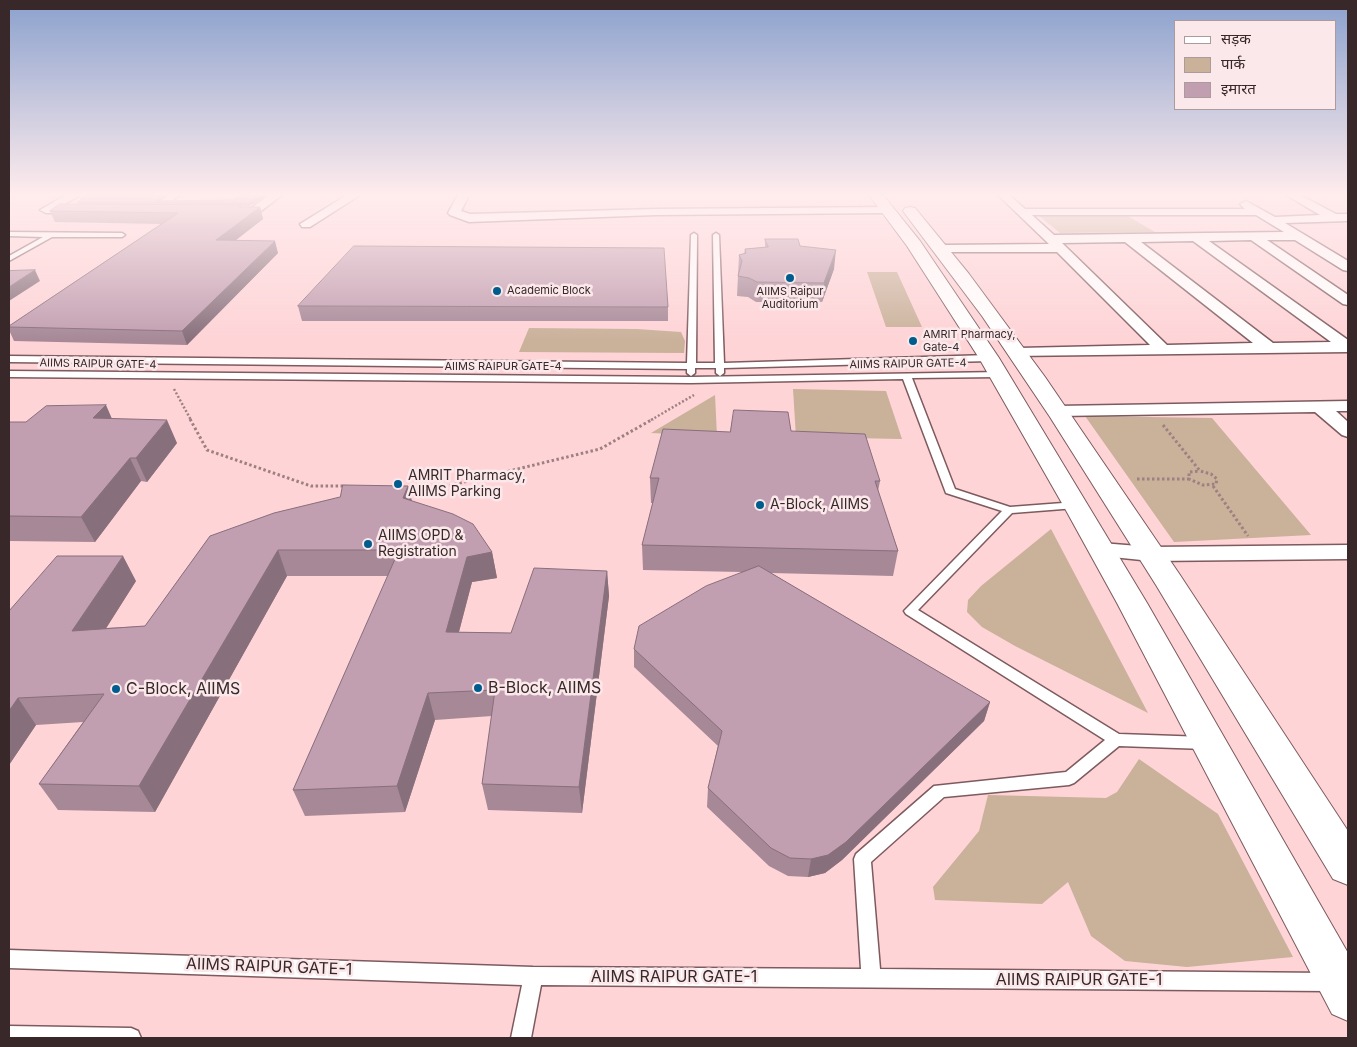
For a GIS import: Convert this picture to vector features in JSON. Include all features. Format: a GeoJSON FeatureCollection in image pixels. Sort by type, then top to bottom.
{"type":"FeatureCollection","features":[{"type":"Feature","properties":{"kind":"main road"},"geometry":{"type":"LineString","coordinates":[[914,244],[1002,362],[1058,411],[1151,554],[1348,866]]}},
{"type":"Feature","properties":{"kind":"main road"},"geometry":{"type":"LineString","coordinates":[[936,244],[942,249],[1076,505],[1344,990]]}},
{"type":"Feature","properties":{"kind":"street"},"geometry":{"type":"LineString","coordinates":[[942,249],[1039,244]]}},
{"type":"Feature","properties":{"kind":"street"},"geometry":{"type":"LineString","coordinates":[[1056,244],[1162,350]]}},
{"type":"Feature","properties":{"kind":"street"},"geometry":{"type":"LineString","coordinates":[[1135,244],[1268,348]]}},
{"type":"Feature","properties":{"kind":"street"},"geometry":{"type":"LineString","coordinates":[[1200,244],[1347,346]]}},
{"type":"Feature","properties":{"kind":"street"},"geometry":{"type":"LineString","coordinates":[[1265,244],[1348,300]]}},
{"type":"Feature","properties":{"kind":"street"},"geometry":{"type":"LineString","coordinates":[[1311,244],[1348,267]]}},
{"type":"Feature","properties":{"kind":"street"},"geometry":{"type":"LineString","coordinates":[[1324,252],[1348,251]]}},
{"type":"Feature","properties":{"kind":"street"},"geometry":{"type":"LineString","coordinates":[[1002,362],[1162,350],[1347,346]]}},
{"type":"Feature","properties":{"kind":"street"},"geometry":{"type":"LineString","coordinates":[[1319,406],[1348,432]]}},
{"type":"Feature","properties":{"kind":"street"},"geometry":{"type":"LineString","coordinates":[[1058,411],[1348,406]]}},
{"type":"Feature","properties":{"kind":"street"},"geometry":{"type":"LineString","coordinates":[[1101,550],[1151,554],[1259,552],[1345,556]]}},
{"type":"Feature","properties":{"kind":"lane"},"geometry":{"type":"LineString","coordinates":[[9,259],[36,244]]}},
{"type":"Feature","properties":{"kind":"lane"},"geometry":{"type":"LineString","coordinates":[[691,380],[694,244]]}},
{"type":"Feature","properties":{"kind":"lane"},"geometry":{"type":"LineString","coordinates":[[716,244],[721,379]]}},
{"type":"Feature","properties":{"kind":"lane","name":"AIIMS RAIPUR GATE-4"},"geometry":{"type":"LineString","coordinates":[[9,359],[691,366],[1002,362]]}},
{"type":"Feature","properties":{"kind":"lane","name":"AIIMS RAIPUR GATE-4"},"geometry":{"type":"LineString","coordinates":[[9,374],[691,380],[906,375],[1002,362]]}},
{"type":"Feature","properties":{"kind":"lane"},"geometry":{"type":"LineString","coordinates":[[906,375],[950,491],[1009,510],[1076,505]]}},
{"type":"Feature","properties":{"kind":"lane"},"geometry":{"type":"LineString","coordinates":[[1009,510],[910,611],[1116,740],[1208,743]]}},
{"type":"Feature","properties":{"kind":"lane"},"geometry":{"type":"LineString","coordinates":[[872,978],[862,859],[940,791],[1069,778],[1116,740]]}},
{"type":"Feature","properties":{"kind":"lane","name":"AIIMS RAIPUR GATE-1"},"geometry":{"type":"LineString","coordinates":[[9,959],[533,976],[872,978],[1344,990]]}},
{"type":"Feature","properties":{"kind":"lane"},"geometry":{"type":"LineString","coordinates":[[521,1038],[533,976]]}},
{"type":"Feature","properties":{"kind":"lane"},"geometry":{"type":"LineString","coordinates":[[9,1036],[131,1038]]}},
{"type":"Feature","properties":{"kind":"path"},"geometry":{"type":"LineString","coordinates":[[167,376],[207,450],[311,486],[349,487]]}},
{"type":"Feature","properties":{"kind":"path"},"geometry":{"type":"LineString","coordinates":[[397,488],[435,489],[600,448],[721,379]]}},
{"type":"Feature","properties":{"kind":"path"},"geometry":{"type":"LineString","coordinates":[[1150,409],[1200,471]]}},
{"type":"Feature","properties":{"kind":"path"},"geometry":{"type":"LineString","coordinates":[[1189,478],[1189,472],[1200,471],[1211,474],[1216,479],[1216,484],[1213,486]]}},
{"type":"Feature","properties":{"kind":"path"},"geometry":{"type":"LineString","coordinates":[[1137,479],[1189,478],[1203,485],[1213,486],[1259,552]]}},
{"type":"Feature","properties":{"kind":"green space"},"geometry":{"type":"Polygon","coordinates":[[[867,272],[897,272],[922,327],[886,327],[867,272]]]}},
{"type":"Feature","properties":{"kind":"green space"},"geometry":{"type":"Polygon","coordinates":[[[529,328],[637,329],[681,332],[685,341],[684,353],[519,352],[529,328]]]}},
{"type":"Feature","properties":{"kind":"green space"},"geometry":{"type":"Polygon","coordinates":[[[793,389],[886,391],[902,439],[796,437],[793,389]]]}},
{"type":"Feature","properties":{"kind":"green space"},"geometry":{"type":"Polygon","coordinates":[[[715,395],[717,436],[651,433],[715,395]]]}},
{"type":"Feature","properties":{"kind":"green space"},"geometry":{"type":"Polygon","coordinates":[[[1085,416],[1212,418],[1311,535],[1174,542],[1085,416]]]}},
{"type":"Feature","properties":{"kind":"green space"},"geometry":{"type":"Polygon","coordinates":[[[1051,529],[1148,713],[1015,646],[982,627],[967,612],[968,600],[981,586],[1051,529]]]}},
{"type":"Feature","properties":{"kind":"green space"},"geometry":{"type":"Polygon","coordinates":[[[1139,759],[1218,814],[1293,957],[1187,967],[1125,961],[1091,936],[1068,882],[1042,904],[935,900],[933,887],[979,831],[988,795],[1106,798],[1117,792],[1139,759]]]}},
{"type":"Feature","properties":{"kind":"building"},"geometry":{"type":"Polygon","coordinates":[[[132,244],[272,244],[182,331],[9,326],[132,244]]]}},
{"type":"Feature","properties":{"kind":"building"},"geometry":{"type":"Polygon","coordinates":[[[767,244],[799,244],[800,246],[836,250],[824,283],[757,282],[738,276],[742,261],[739,255],[746,253],[745,249],[768,247],[767,244]]]}},
{"type":"Feature","properties":{"kind":"building","name":"Academic Block"},"geometry":{"type":"Polygon","coordinates":[[[354,246],[664,248],[668,307],[298,306],[354,246]]]}},
{"type":"Feature","properties":{"kind":"building"},"geometry":{"type":"Polygon","coordinates":[[[35,270],[9,287],[9,271],[35,270]]]}},
{"type":"Feature","properties":{"kind":"building"},"geometry":{"type":"Polygon","coordinates":[[[106,405],[93,418],[167,420],[136,458],[130,458],[81,517],[9,516],[9,422],[26,422],[46,406],[106,405]]]}},
{"type":"Feature","properties":{"kind":"building","name":"A-Block, AIIMS"},"geometry":{"type":"Polygon","coordinates":[[[734,410],[788,412],[791,431],[865,434],[880,481],[875,481],[898,551],[642,545],[659,478],[650,478],[663,429],[730,432],[734,410]]]}},
{"type":"Feature","properties":{"kind":"building"},"geometry":{"type":"Polygon","coordinates":[[[343,485],[408,486],[403,498],[453,514],[473,524],[492,552],[467,557],[446,632],[511,633],[534,568],[607,571],[579,787],[482,784],[495,690],[428,693],[397,786],[293,790],[399,550],[278,550],[139,786],[39,784],[104,694],[18,698],[9,711],[9,611],[57,556],[123,556],[72,631],[145,626],[210,536],[274,513],[340,497],[343,485]]]}},
{"type":"Feature","properties":{"kind":"building"},"geometry":{"type":"Polygon","coordinates":[[[759,566],[990,702],[846,842],[828,855],[811,859],[790,858],[771,848],[708,788],[722,731],[634,649],[639,626],[706,586],[759,566]]]}},
{"type":"Feature","properties":{"kind":"place","name":"AIIMS Raipur Auditorium"},"geometry":{"type":"Point","coordinates":[790,278]}},
{"type":"Feature","properties":{"kind":"place","name":"Academic Block"},"geometry":{"type":"Point","coordinates":[497,291]}},
{"type":"Feature","properties":{"kind":"place","name":"AMRIT Pharmacy, Gate-4"},"geometry":{"type":"Point","coordinates":[913,341]}},
{"type":"Feature","properties":{"kind":"place","name":"AMRIT Pharmacy, AIIMS Parking"},"geometry":{"type":"Point","coordinates":[398,484]}},
{"type":"Feature","properties":{"kind":"place","name":"A-Block, AIIMS"},"geometry":{"type":"Point","coordinates":[760,505]}},
{"type":"Feature","properties":{"kind":"place","name":"AIIMS OPD & Registration"},"geometry":{"type":"Point","coordinates":[368,544]}},
{"type":"Feature","properties":{"kind":"place","name":"B-Block, AIIMS"},"geometry":{"type":"Point","coordinates":[478,688]}},
{"type":"Feature","properties":{"kind":"place","name":"C-Block, AIIMS"},"geometry":{"type":"Point","coordinates":[116,689]}}]}
